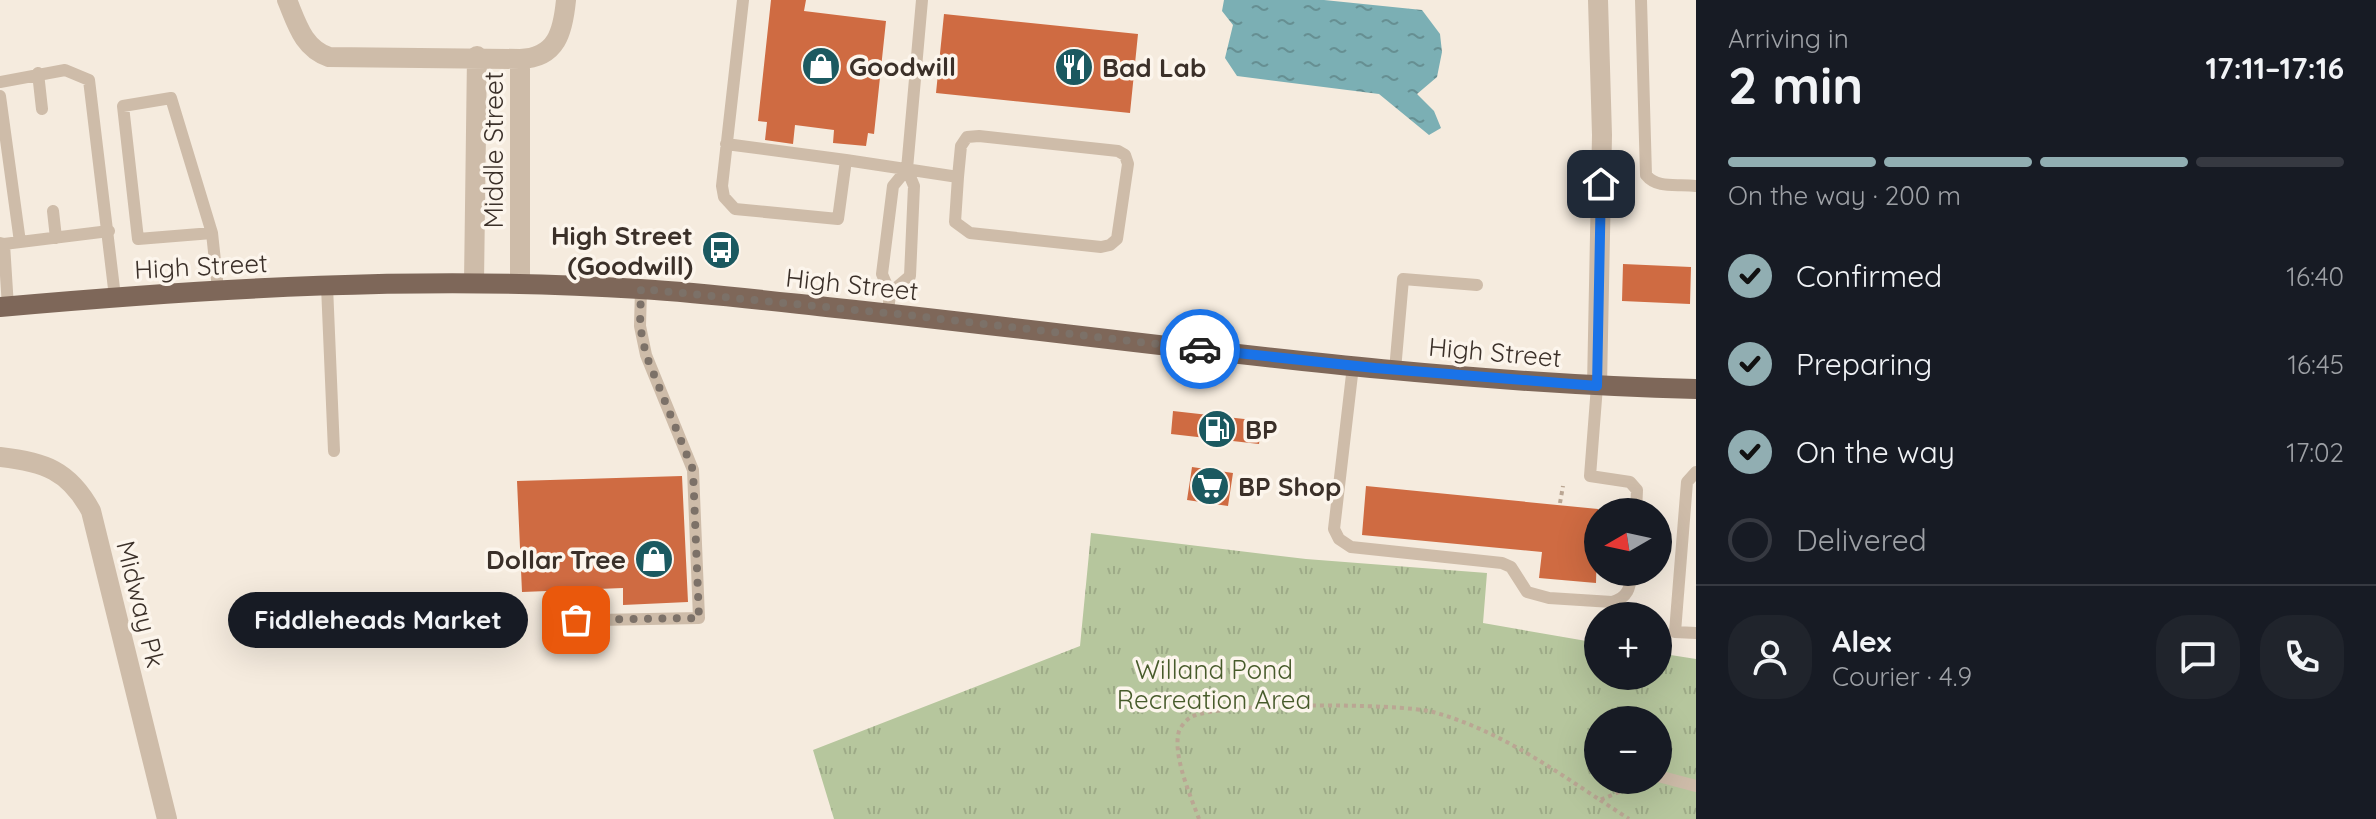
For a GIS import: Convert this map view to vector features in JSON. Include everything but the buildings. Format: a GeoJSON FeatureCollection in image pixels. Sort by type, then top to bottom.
{"type":"FeatureCollection","features":[{"type":"Feature","properties":{"kind":"main road","name":"High Street"},"geometry":{"type":"LineString","coordinates":[[4,307],[218,289],[520,283],[889,303],[1353,366],[1597,386],[1696,389]]}},
{"type":"Feature","properties":{"kind":"street","name":"Middle Street"},"geometry":{"type":"LineString","coordinates":[[287,0],[304,38],[314,52],[329,57],[477,56],[520,59],[520,283]]}},
{"type":"Feature","properties":{"kind":"street"},"geometry":{"type":"LineString","coordinates":[[520,59],[534,59],[550,49],[563,28],[566,0]]}},
{"type":"Feature","properties":{"kind":"street"},"geometry":{"type":"LineString","coordinates":[[1597,386],[1602,135],[1598,0]]}},
{"type":"Feature","properties":{"kind":"street","name":"Middle Street"},"geometry":{"type":"LineString","coordinates":[[474,282],[477,56]]}},
{"type":"Feature","properties":{"kind":"street","name":"Midway Pk"},"geometry":{"type":"LineString","coordinates":[[0,457],[46,466],[65,476],[80,491],[91,511],[167,819]]}},
{"type":"Feature","properties":{"kind":"lane"},"geometry":{"type":"LineString","coordinates":[[743,0],[726,144],[722,186],[724,197],[735,209],[838,219],[846,160]]}},
{"type":"Feature","properties":{"kind":"lane"},"geometry":{"type":"LineString","coordinates":[[889,303],[910,276],[914,186],[907,169],[922,0]]}},
{"type":"Feature","properties":{"kind":"lane"},"geometry":{"type":"LineString","coordinates":[[1641,0],[1646,175],[1660,185],[1696,186]]}},
{"type":"Feature","properties":{"kind":"lane"},"geometry":{"type":"LineString","coordinates":[[0,82],[65,70],[89,80],[115,297]]}},
{"type":"Feature","properties":{"kind":"lane"},"geometry":{"type":"LineString","coordinates":[[38,73],[42,109]]}},
{"type":"Feature","properties":{"kind":"lane"},"geometry":{"type":"LineString","coordinates":[[0,96],[20,242]]}},
{"type":"Feature","properties":{"kind":"lane"},"geometry":{"type":"LineString","coordinates":[[212,233],[138,239],[123,106],[171,98],[212,233],[218,289]]}},
{"type":"Feature","properties":{"kind":"lane"},"geometry":{"type":"LineString","coordinates":[[967,137],[1118,151],[1125,155],[1128,164],[1117,239],[1101,247],[970,233],[955,222],[958,177],[961,146],[967,137]]}},
{"type":"Feature","properties":{"kind":"lane"},"geometry":{"type":"LineString","coordinates":[[726,144],[958,177]]}},
{"type":"Feature","properties":{"kind":"lane"},"geometry":{"type":"LineString","coordinates":[[889,303],[882,274],[893,186],[907,169]]}},
{"type":"Feature","properties":{"kind":"lane"},"geometry":{"type":"LineString","coordinates":[[53,211],[56,238]]}},
{"type":"Feature","properties":{"kind":"lane"},"geometry":{"type":"LineString","coordinates":[[4,307],[2,244],[109,231]]}},
{"type":"Feature","properties":{"kind":"lane"},"geometry":{"type":"LineString","coordinates":[[1395,370],[1403,279],[1477,285]]}},
{"type":"Feature","properties":{"kind":"lane"},"geometry":{"type":"LineString","coordinates":[[327,286],[334,451]]}},
{"type":"Feature","properties":{"kind":"lane"},"geometry":{"type":"LineString","coordinates":[[548,621],[699,618],[693,470],[646,355],[640,326],[641,289]]}},
{"type":"Feature","properties":{"kind":"lane"},"geometry":{"type":"LineString","coordinates":[[1353,366],[1334,529],[1339,539],[1351,547],[1362,549],[1502,563],[1511,567],[1527,592],[1549,598],[1612,602],[1622,600],[1629,593],[1630,586]]}},
{"type":"Feature","properties":{"kind":"lane"},"geometry":{"type":"LineString","coordinates":[[1597,386],[1590,476],[1630,482],[1637,490],[1637,498]]}},
{"type":"Feature","properties":{"kind":"lane"},"geometry":{"type":"LineString","coordinates":[[1696,472],[1687,482],[1675,632],[1696,633]]}},
{"type":"Feature","properties":{"kind":"lane"},"geometry":{"type":"LineString","coordinates":[[1672,780],[1696,786]]}},
{"type":"Feature","properties":{"kind":"path"},"geometry":{"type":"LineString","coordinates":[[1560,503],[1563,486]]}},
{"type":"Feature","properties":{"kind":"path"},"geometry":{"type":"LineString","coordinates":[[1199,819],[1185,781],[1179,750],[1179,731],[1188,718],[1247,708],[1373,707],[1415,708],[1433,712],[1515,745],[1629,819]]}},
{"type":"Feature","properties":{"kind":"path"},"geometry":{"type":"LineString","coordinates":[[1600,800],[1615,794]]}},
{"type":"Feature","properties":{"kind":"green space","name":"Willand Pond Recreation Area"},"geometry":{"type":"Polygon","coordinates":[[[1091,533],[1306,559],[1487,573],[1483,623],[1584,641],[1584,690],[1672,690],[1672,655],[1696,659],[1696,819],[834,819],[813,750],[1080,646],[1091,533]]]}},
{"type":"Feature","properties":{"kind":"water"},"geometry":{"type":"Polygon","coordinates":[[[1224,0],[1324,0],[1422,10],[1440,34],[1442,52],[1437,77],[1417,94],[1434,111],[1441,128],[1429,135],[1379,94],[1237,76],[1225,58],[1233,25],[1222,11],[1224,0]]]}},
{"type":"Feature","properties":{"kind":"way so far"},"geometry":{"type":"LineString","coordinates":[[576,620],[699,618],[693,470],[646,355],[640,326],[641,289],[907,315],[1200,349]]}},
{"type":"Feature","properties":{"kind":"place","name":"Goodwill"},"geometry":{"type":"Point","coordinates":[821,66]}},
{"type":"Feature","properties":{"kind":"place","name":"Bad Lab"},"geometry":{"type":"Point","coordinates":[1074,67]}},
{"type":"Feature","properties":{"kind":"place","name":"High Street (Goodwill)"},"geometry":{"type":"Point","coordinates":[721,250]}},
{"type":"Feature","properties":{"kind":"place","name":"BP"},"geometry":{"type":"Point","coordinates":[1217,429]}},
{"type":"Feature","properties":{"kind":"place","name":"BP Shop"},"geometry":{"type":"Point","coordinates":[1210,486]}},
{"type":"Feature","properties":{"kind":"place","name":"Dollar Tree"},"geometry":{"type":"Point","coordinates":[654,559]}},
{"type":"Feature","properties":{"kind":"place","name":"Fiddleheads Market"},"geometry":{"type":"Point","coordinates":[576,620]}},
{"type":"Feature","properties":{"kind":"route"},"geometry":{"type":"LineString","coordinates":[[1200,349],[1375,368],[1597,386],[1601,184]]}}]}
